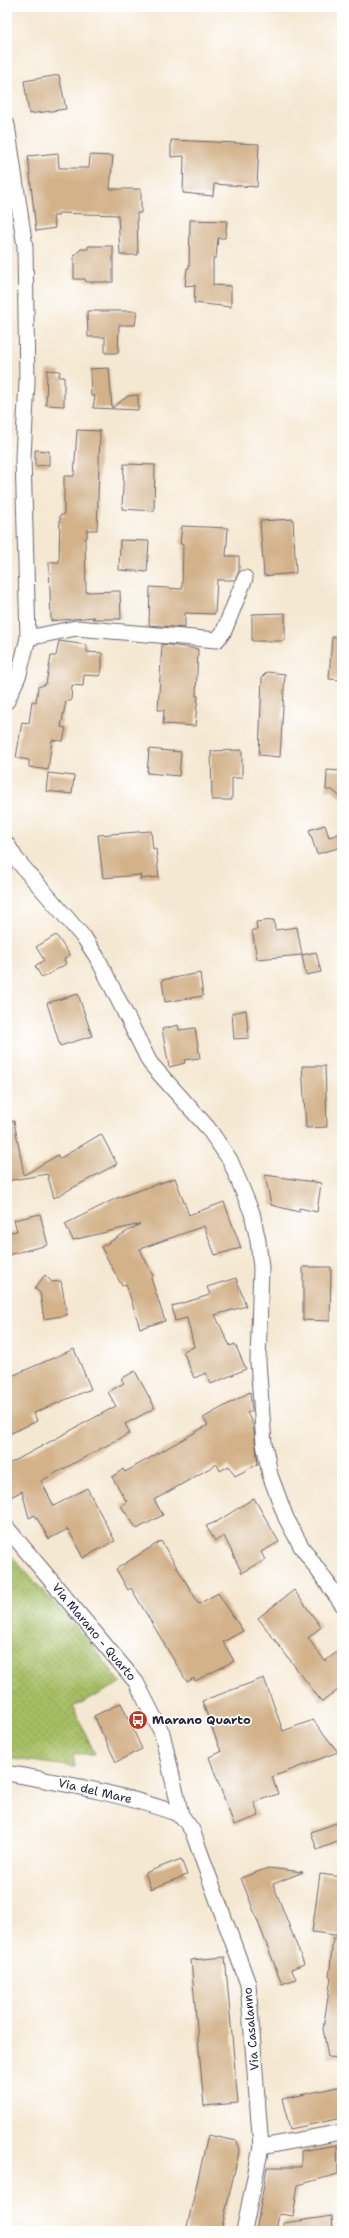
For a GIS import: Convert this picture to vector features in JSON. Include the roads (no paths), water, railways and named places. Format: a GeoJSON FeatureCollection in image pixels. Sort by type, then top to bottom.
{"type":"FeatureCollection","features":[{"type":"Feature","properties":{"kind":"street"},"geometry":{"type":"LineString","coordinates":[[7,125],[25,247],[27,374],[23,457],[28,638],[19,674],[7,701]]}},
{"type":"Feature","properties":{"kind":"street"},"geometry":{"type":"LineString","coordinates":[[28,638],[76,628],[217,640],[224,631],[245,578]]}},
{"type":"Feature","properties":{"kind":"street"},"geometry":{"type":"LineString","coordinates":[[7,844],[16,859],[85,939],[98,960],[150,1063],[208,1128],[230,1160],[252,1213],[258,1241],[261,1268],[258,1362],[264,1443],[270,1475],[286,1518],[301,1546],[342,1604]]}},
{"type":"Feature","properties":{"kind":"street","name":"Via Marano - Quarto"},"geometry":{"type":"LineString","coordinates":[[7,1528],[136,1682],[162,1733],[181,1815]]}},
{"type":"Feature","properties":{"kind":"street","name":"Via del Mare"},"geometry":{"type":"LineString","coordinates":[[7,1773],[103,1791],[151,1804],[181,1815]]}},
{"type":"Feature","properties":{"kind":"street","name":"Via Casalanno"},"geometry":{"type":"LineString","coordinates":[[181,1815],[192,1830],[248,1984],[261,2147],[244,2231]]}},
{"type":"Feature","properties":{"kind":"street"},"geometry":{"type":"LineString","coordinates":[[261,2147],[342,2132]]}},
{"type":"Feature","properties":{"kind":"place","name":"Marano Quarto"},"geometry":{"type":"Point","coordinates":[138,1720]}}]}
